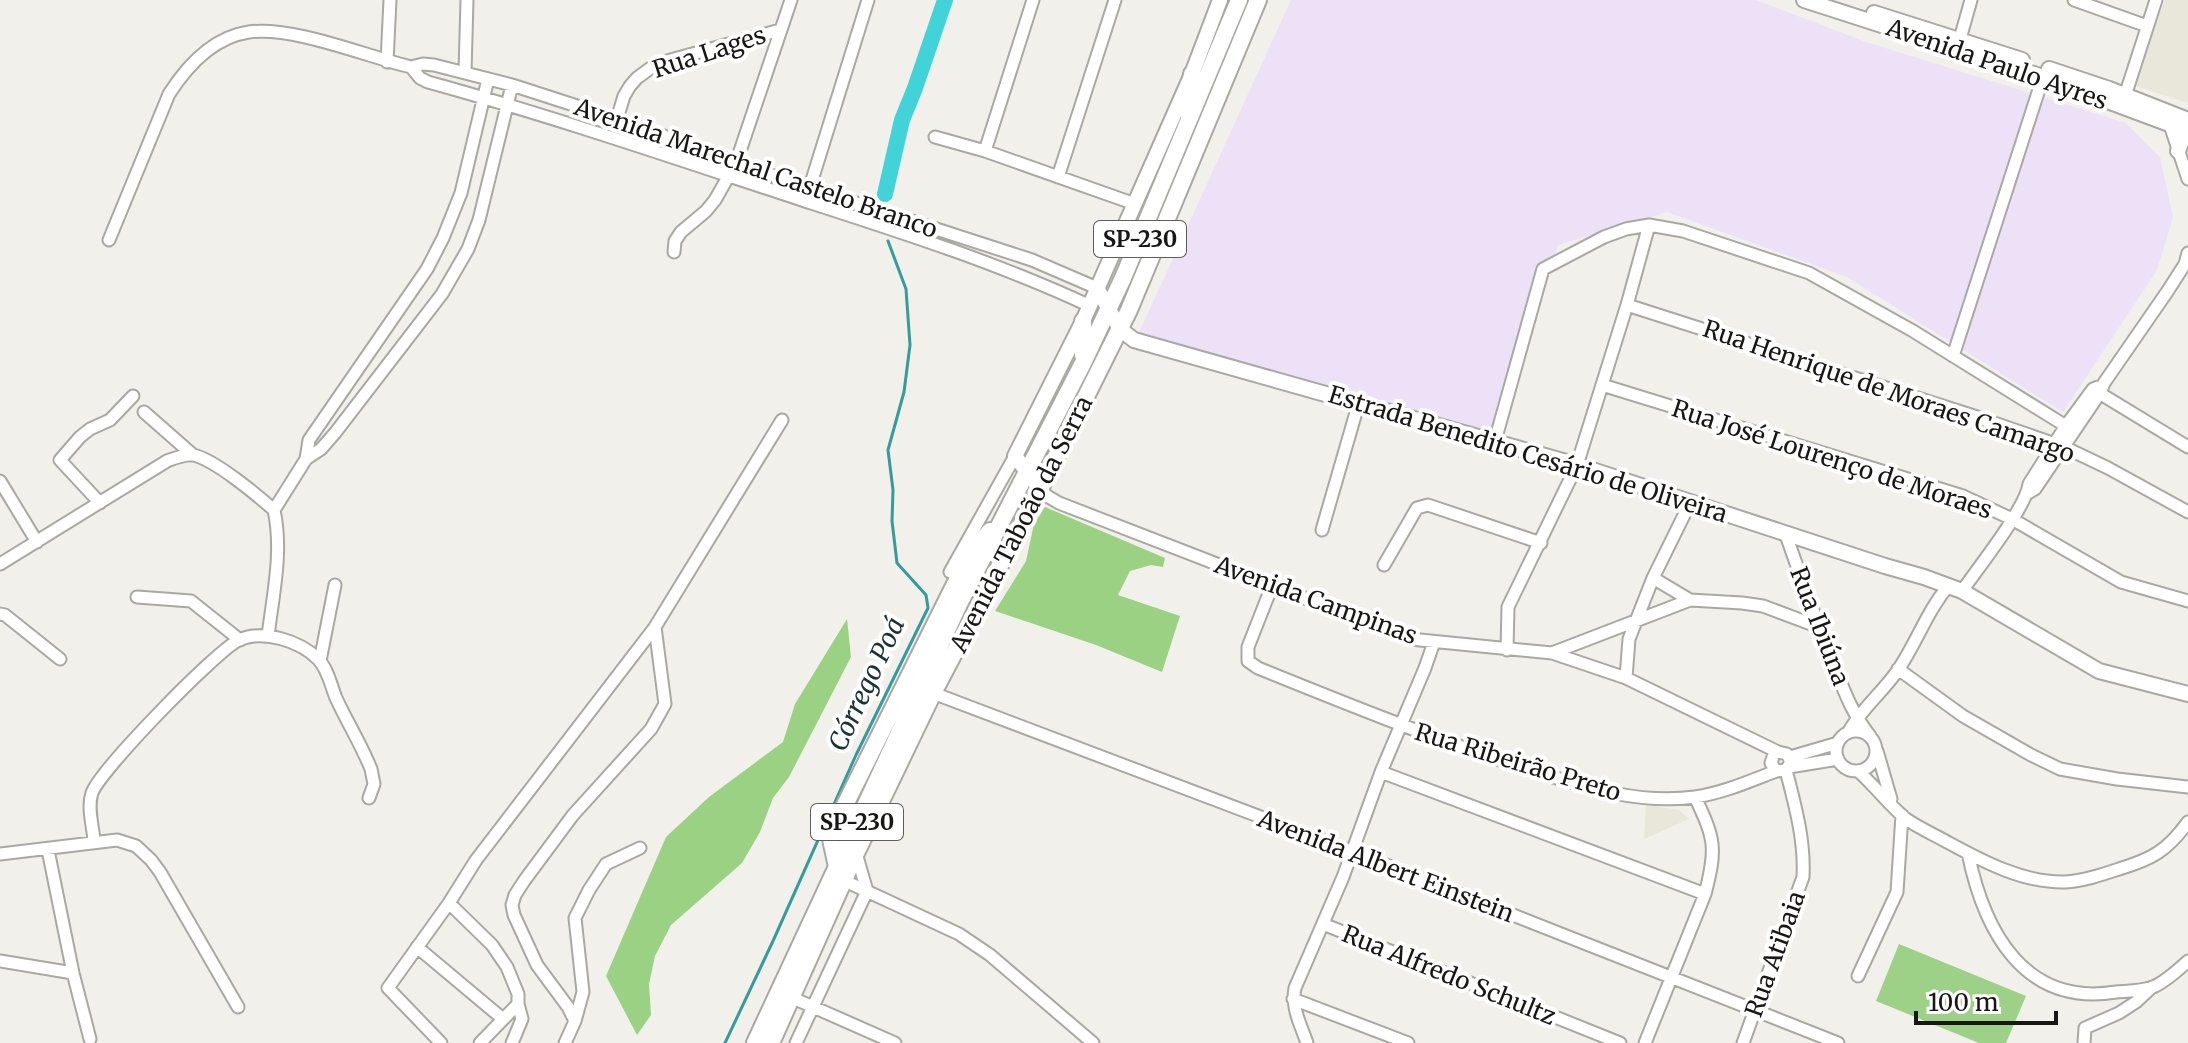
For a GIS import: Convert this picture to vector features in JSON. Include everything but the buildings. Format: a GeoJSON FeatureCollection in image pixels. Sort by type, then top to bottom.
{"type":"FeatureCollection","features":[{"type":"Feature","properties":{"kind":"highway","name":"Avenida Taboão da Serra"},"geometry":{"type":"LineString","coordinates":[[755,1043],[785,995],[946,631],[1083,363],[1175,157],[1239,0]]}},
{"type":"Feature","properties":{"kind":"highway","name":"Avenida Taboão da Serra"},"geometry":{"type":"LineString","coordinates":[[841,874],[856,853],[933,693],[1113,345],[1125,334],[1258,0]]}},
{"type":"Feature","properties":{"kind":"highway"},"geometry":{"type":"LineString","coordinates":[[1175,157],[1186,116],[1192,74]]}},
{"type":"Feature","properties":{"kind":"highway"},"geometry":{"type":"LineString","coordinates":[[1083,363],[1086,313]]}},
{"type":"Feature","properties":{"kind":"highway","name":"Avenida Taboão da Serra"},"geometry":{"type":"LineString","coordinates":[[771,1043],[785,995]]}},
{"type":"Feature","properties":{"kind":"main road"},"geometry":{"type":"LineString","coordinates":[[1040,489],[1015,456],[1086,313],[1192,74],[1220,0]]}},
{"type":"Feature","properties":{"kind":"main road","name":"Avenida Paulo Ayres"},"geometry":{"type":"LineString","coordinates":[[1804,0],[2043,77],[2127,96]]}},
{"type":"Feature","properties":{"kind":"main road","name":"Avenida Paulo Ayres"},"geometry":{"type":"LineString","coordinates":[[1833,0],[2127,96],[2168,118],[2188,134]]}},
{"type":"Feature","properties":{"kind":"main road"},"geometry":{"type":"LineString","coordinates":[[1933,42],[1949,44],[1960,39]]}},
{"type":"Feature","properties":{"kind":"main road","name":"Avenida Paulo Ayres"},"geometry":{"type":"LineString","coordinates":[[2168,118],[2188,120]]}},
{"type":"Feature","properties":{"kind":"main road"},"geometry":{"type":"LineString","coordinates":[[2178,151],[2188,134]]}},
{"type":"Feature","properties":{"kind":"main road"},"geometry":{"type":"LineString","coordinates":[[1097,288],[1125,334]]}},
{"type":"Feature","properties":{"kind":"main road","name":"Estrada Benedito Cesário de Oliveira"},"geometry":{"type":"LineString","coordinates":[[1125,334],[1189,357],[1577,465],[1924,577],[1956,588],[2099,671],[2188,694]]}},
{"type":"Feature","properties":{"kind":"street"},"geometry":{"type":"LineString","coordinates":[[387,62],[390,0]]}},
{"type":"Feature","properties":{"kind":"street"},"geometry":{"type":"LineString","coordinates":[[465,72],[467,0]]}},
{"type":"Feature","properties":{"kind":"street"},"geometry":{"type":"LineString","coordinates":[[674,252],[673,245],[681,232],[706,211],[730,176],[791,0]]}},
{"type":"Feature","properties":{"kind":"street"},"geometry":{"type":"LineString","coordinates":[[805,201],[868,0]]}},
{"type":"Feature","properties":{"kind":"street"},"geometry":{"type":"LineString","coordinates":[[985,151],[1033,0]]}},
{"type":"Feature","properties":{"kind":"street"},"geometry":{"type":"LineString","coordinates":[[1058,177],[1115,0]]}},
{"type":"Feature","properties":{"kind":"street"},"geometry":{"type":"LineString","coordinates":[[1960,39],[1971,0]]}},
{"type":"Feature","properties":{"kind":"street"},"geometry":{"type":"LineString","coordinates":[[2074,0],[2147,26]]}},
{"type":"Feature","properties":{"kind":"street"},"geometry":{"type":"LineString","coordinates":[[2127,96],[2156,0]]}},
{"type":"Feature","properties":{"kind":"street","name":"Rua Lages"},"geometry":{"type":"LineString","coordinates":[[617,119],[619,107],[630,86],[656,64],[780,30]]}},
{"type":"Feature","properties":{"kind":"street","name":"Avenida Marechal Castelo Branco"},"geometry":{"type":"LineString","coordinates":[[109,240],[169,94],[180,76],[222,40],[247,32],[273,31],[319,41],[387,62],[411,67],[423,64],[465,72],[617,119],[810,187],[931,243],[1003,268],[1086,313]]}},
{"type":"Feature","properties":{"kind":"street","name":"Avenida Marechal Castelo Branco"},"geometry":{"type":"LineString","coordinates":[[411,67],[428,82],[506,104],[805,201],[935,229],[1008,252],[1097,288]]}},
{"type":"Feature","properties":{"kind":"street"},"geometry":{"type":"LineString","coordinates":[[1953,356],[2043,77]]}},
{"type":"Feature","properties":{"kind":"street"},"geometry":{"type":"LineString","coordinates":[[274,510],[306,459],[309,440],[427,269],[443,238],[461,193],[488,79]]}},
{"type":"Feature","properties":{"kind":"street"},"geometry":{"type":"LineString","coordinates":[[306,459],[321,449],[335,433],[442,294],[468,249],[479,220],[512,85]]}},
{"type":"Feature","properties":{"kind":"street"},"geometry":{"type":"LineString","coordinates":[[2168,118],[2188,179]]}},
{"type":"Feature","properties":{"kind":"street"},"geometry":{"type":"LineString","coordinates":[[935,137],[985,151],[1135,204]]}},
{"type":"Feature","properties":{"kind":"street"},"geometry":{"type":"LineString","coordinates":[[1507,650],[1508,607],[1577,465],[1649,225]]}},
{"type":"Feature","properties":{"kind":"street"},"geometry":{"type":"LineString","coordinates":[[1495,441],[1543,269],[1604,237],[1649,225],[1683,231],[1809,273],[1913,331],[2070,429]]}},
{"type":"Feature","properties":{"kind":"street"},"geometry":{"type":"LineString","coordinates":[[931,243],[935,229]]}},
{"type":"Feature","properties":{"kind":"street"},"geometry":{"type":"LineString","coordinates":[[1003,268],[1008,252]]}},
{"type":"Feature","properties":{"kind":"street"},"geometry":{"type":"LineString","coordinates":[[1785,766],[1838,743],[1848,733],[1898,669],[1931,609],[1956,588],[2012,519],[2028,493],[2035,489],[2070,429],[2187,261]]}},
{"type":"Feature","properties":{"kind":"street","name":"Rua Henrique de Moraes Camargo"},"geometry":{"type":"LineString","coordinates":[[1627,305],[2059,446],[2108,468],[2188,512]]}},
{"type":"Feature","properties":{"kind":"street","name":"Rua José Lourenço de Moraes"},"geometry":{"type":"LineString","coordinates":[[1602,385],[1963,496],[2012,519],[2121,582],[2188,601]]}},
{"type":"Feature","properties":{"kind":"street"},"geometry":{"type":"LineString","coordinates":[[2099,388],[2188,447]]}},
{"type":"Feature","properties":{"kind":"street"},"geometry":{"type":"LineString","coordinates":[[100,503],[60,460],[80,437],[110,420],[133,396]]}},
{"type":"Feature","properties":{"kind":"street"},"geometry":{"type":"LineString","coordinates":[[1322,530],[1359,402]]}},
{"type":"Feature","properties":{"kind":"street"},"geometry":{"type":"LineString","coordinates":[[144,412],[193,455],[226,472],[274,510],[278,526],[278,556],[268,636]]}},
{"type":"Feature","properties":{"kind":"street"},"geometry":{"type":"LineString","coordinates":[[441,1043],[388,988],[476,860],[655,627],[782,420]]}},
{"type":"Feature","properties":{"kind":"street"},"geometry":{"type":"LineString","coordinates":[[0,564],[167,461],[193,455]]}},
{"type":"Feature","properties":{"kind":"street"},"geometry":{"type":"LineString","coordinates":[[950,572],[1015,456]]}},
{"type":"Feature","properties":{"kind":"street"},"geometry":{"type":"LineString","coordinates":[[0,481],[37,542]]}},
{"type":"Feature","properties":{"kind":"street","name":"Avenida Campinas"},"geometry":{"type":"LineString","coordinates":[[1040,489],[1059,503],[1408,638],[1552,653],[1626,678],[1778,752],[1783,751],[1785,766]]}},
{"type":"Feature","properties":{"kind":"street"},"geometry":{"type":"LineString","coordinates":[[1626,678],[1627,651],[1635,621],[1691,501]]}},
{"type":"Feature","properties":{"kind":"street"},"geometry":{"type":"LineString","coordinates":[[1384,565],[1417,508],[1428,505],[1541,543]]}},
{"type":"Feature","properties":{"kind":"street","name":"Rua Ibiúna"},"geometry":{"type":"LineString","coordinates":[[1785,532],[1856,719],[1870,736]]}},
{"type":"Feature","properties":{"kind":"street"},"geometry":{"type":"LineString","coordinates":[[1924,577],[1930,590],[1931,609]]}},
{"type":"Feature","properties":{"kind":"street"},"geometry":{"type":"LineString","coordinates":[[1653,578],[1690,600]]}},
{"type":"Feature","properties":{"kind":"street"},"geometry":{"type":"LineString","coordinates":[[320,661],[335,585]]}},
{"type":"Feature","properties":{"kind":"street","name":"Rua Ribeirão Preto"},"geometry":{"type":"LineString","coordinates":[[1272,586],[1248,647],[1248,661],[1258,668],[1401,725],[1501,761],[1605,793],[1642,798],[1695,797],[1738,786],[1785,766]]}},
{"type":"Feature","properties":{"kind":"street"},"geometry":{"type":"LineString","coordinates":[[137,597],[191,601],[240,640]]}},
{"type":"Feature","properties":{"kind":"street"},"geometry":{"type":"LineString","coordinates":[[1552,653],[1690,600],[1763,606],[1819,627]]}},
{"type":"Feature","properties":{"kind":"street"},"geometry":{"type":"LineString","coordinates":[[0,613],[60,659]]}},
{"type":"Feature","properties":{"kind":"street"},"geometry":{"type":"LineString","coordinates":[[575,1021],[537,965],[512,905],[524,881],[573,815],[651,729],[665,704],[655,627]]}},
{"type":"Feature","properties":{"kind":"street"},"geometry":{"type":"LineString","coordinates":[[94,841],[91,802],[99,781],[178,694],[223,650],[253,636],[268,636],[292,643],[320,661],[371,769],[374,784],[369,798]]}},
{"type":"Feature","properties":{"kind":"street"},"geometry":{"type":"LineString","coordinates":[[1307,1043],[1293,999],[1295,988],[1353,852],[1381,772],[1434,642]]}},
{"type":"Feature","properties":{"kind":"street"},"geometry":{"type":"LineString","coordinates":[[1898,669],[1963,716],[2047,763],[2075,773],[2188,787]]}},
{"type":"Feature","properties":{"kind":"street","name":"Avenida Albert Einstein"},"geometry":{"type":"LineString","coordinates":[[933,693],[1353,852],[1838,1043]]}},
{"type":"Feature","properties":{"kind":"street"},"geometry":{"type":"LineString","coordinates":[[1848,733],[1863,732],[1875,743],[1892,804]]}},
{"type":"Feature","properties":{"kind":"street"},"geometry":{"type":"LineString","coordinates":[[1838,743],[1838,759],[1850,770],[1858,771],[1871,765],[1877,751]]}},
{"type":"Feature","properties":{"kind":"street"},"geometry":{"type":"LineString","coordinates":[[1778,752],[1771,758],[1772,768],[1838,759]]}},
{"type":"Feature","properties":{"kind":"street","name":"Rua Atibaia"},"geometry":{"type":"LineString","coordinates":[[1743,1043],[1803,877],[1800,823],[1785,766]]}},
{"type":"Feature","properties":{"kind":"street"},"geometry":{"type":"LineString","coordinates":[[1858,771],[1913,823],[1996,867],[2028,878],[2063,882],[2090,878],[2157,855],[2188,822]]}},
{"type":"Feature","properties":{"kind":"street"},"geometry":{"type":"LineString","coordinates":[[1381,772],[1705,894]]}},
{"type":"Feature","properties":{"kind":"street"},"geometry":{"type":"LineString","coordinates":[[1645,1043],[1705,894],[1712,869],[1714,848],[1710,828],[1695,797]]}},
{"type":"Feature","properties":{"kind":"street"},"geometry":{"type":"LineString","coordinates":[[1858,976],[1897,892],[1902,815]]}},
{"type":"Feature","properties":{"kind":"street"},"geometry":{"type":"LineString","coordinates":[[0,854],[48,850],[94,841],[125,841],[136,846],[151,860],[238,1007]]}},
{"type":"Feature","properties":{"kind":"street"},"geometry":{"type":"LineString","coordinates":[[565,1043],[583,992],[575,918],[606,864],[640,848]]}},
{"type":"Feature","properties":{"kind":"street"},"geometry":{"type":"LineString","coordinates":[[48,850],[90,1039]]}},
{"type":"Feature","properties":{"kind":"street"},"geometry":{"type":"LineString","coordinates":[[796,1043],[867,891],[856,853]]}},
{"type":"Feature","properties":{"kind":"street"},"geometry":{"type":"LineString","coordinates":[[1968,853],[1974,885],[1987,919],[2017,962],[2031,975],[2051,986],[2074,993],[2105,994],[2153,987]]}},
{"type":"Feature","properties":{"kind":"street"},"geometry":{"type":"LineString","coordinates":[[841,874],[867,891],[959,934],[990,955],[1093,1043]]}},
{"type":"Feature","properties":{"kind":"street"},"geometry":{"type":"LineString","coordinates":[[449,903],[492,945],[518,994],[522,1019],[512,1043]]}},
{"type":"Feature","properties":{"kind":"street","name":"Rua Alfredo Schultz"},"geometry":{"type":"LineString","coordinates":[[1323,924],[1620,1043]]}},
{"type":"Feature","properties":{"kind":"street"},"geometry":{"type":"LineString","coordinates":[[417,947],[503,1019]]}},
{"type":"Feature","properties":{"kind":"street"},"geometry":{"type":"LineString","coordinates":[[0,961],[73,973]]}},
{"type":"Feature","properties":{"kind":"street"},"geometry":{"type":"LineString","coordinates":[[2084,1043],[2084,1031],[2088,1024],[2119,1013],[2188,961]]}},
{"type":"Feature","properties":{"kind":"street"},"geometry":{"type":"LineString","coordinates":[[785,995],[895,1043]]}},
{"type":"Feature","properties":{"kind":"street"},"geometry":{"type":"LineString","coordinates":[[1293,999],[1408,1043]]}},
{"type":"Feature","properties":{"kind":"street"},"geometry":{"type":"LineString","coordinates":[[480,1043],[518,1004]]}},
{"type":"Feature","properties":{"kind":"shaded area"},"geometry":{"type":"Polygon","coordinates":[[[1291,0],[1756,0],[1866,42],[2126,123],[2160,157],[2173,217],[2157,270],[2063,412],[1847,277],[1667,212],[1558,245],[1497,436],[1138,335],[1291,0]]]}},
{"type":"Feature","properties":{"kind":"shaded area"},"geometry":{"type":"Polygon","coordinates":[[[2165,0],[2188,0],[2188,103],[2133,85],[2165,0]]]}},
{"type":"Feature","properties":{"kind":"shaded area"},"geometry":{"type":"Polygon","coordinates":[[[1646,805],[1679,810],[1689,819],[1644,839],[1646,805]]]}},
{"type":"Feature","properties":{"kind":"green space"},"geometry":{"type":"Polygon","coordinates":[[[1045,507],[1165,558],[1163,567],[1151,565],[1130,571],[1118,595],[1180,616],[1162,672],[1096,645],[995,611],[1026,561],[1034,524],[1045,507]]]}},
{"type":"Feature","properties":{"kind":"green space"},"geometry":{"type":"Polygon","coordinates":[[[847,619],[851,657],[789,777],[773,798],[760,832],[742,863],[671,925],[655,956],[649,984],[651,1015],[637,1035],[606,976],[666,837],[709,797],[783,742],[795,704],[847,619]]]}},
{"type":"Feature","properties":{"kind":"green space"},"geometry":{"type":"Polygon","coordinates":[[[1899,944],[2026,996],[2006,1043],[1979,1043],[1876,1001],[1899,944]]]}},
{"type":"Feature","properties":{"kind":"waterway","name":"Córrego Poá"},"geometry":{"type":"LineString","coordinates":[[885,194],[902,120],[945,0]]}},
{"type":"Feature","properties":{"kind":"waterway","name":"Córrego Poá"},"geometry":{"type":"LineString","coordinates":[[725,1043],[856,755],[928,608],[926,595],[897,563],[892,521],[893,490],[888,450],[904,392],[910,345],[906,289],[888,241]]}}]}
